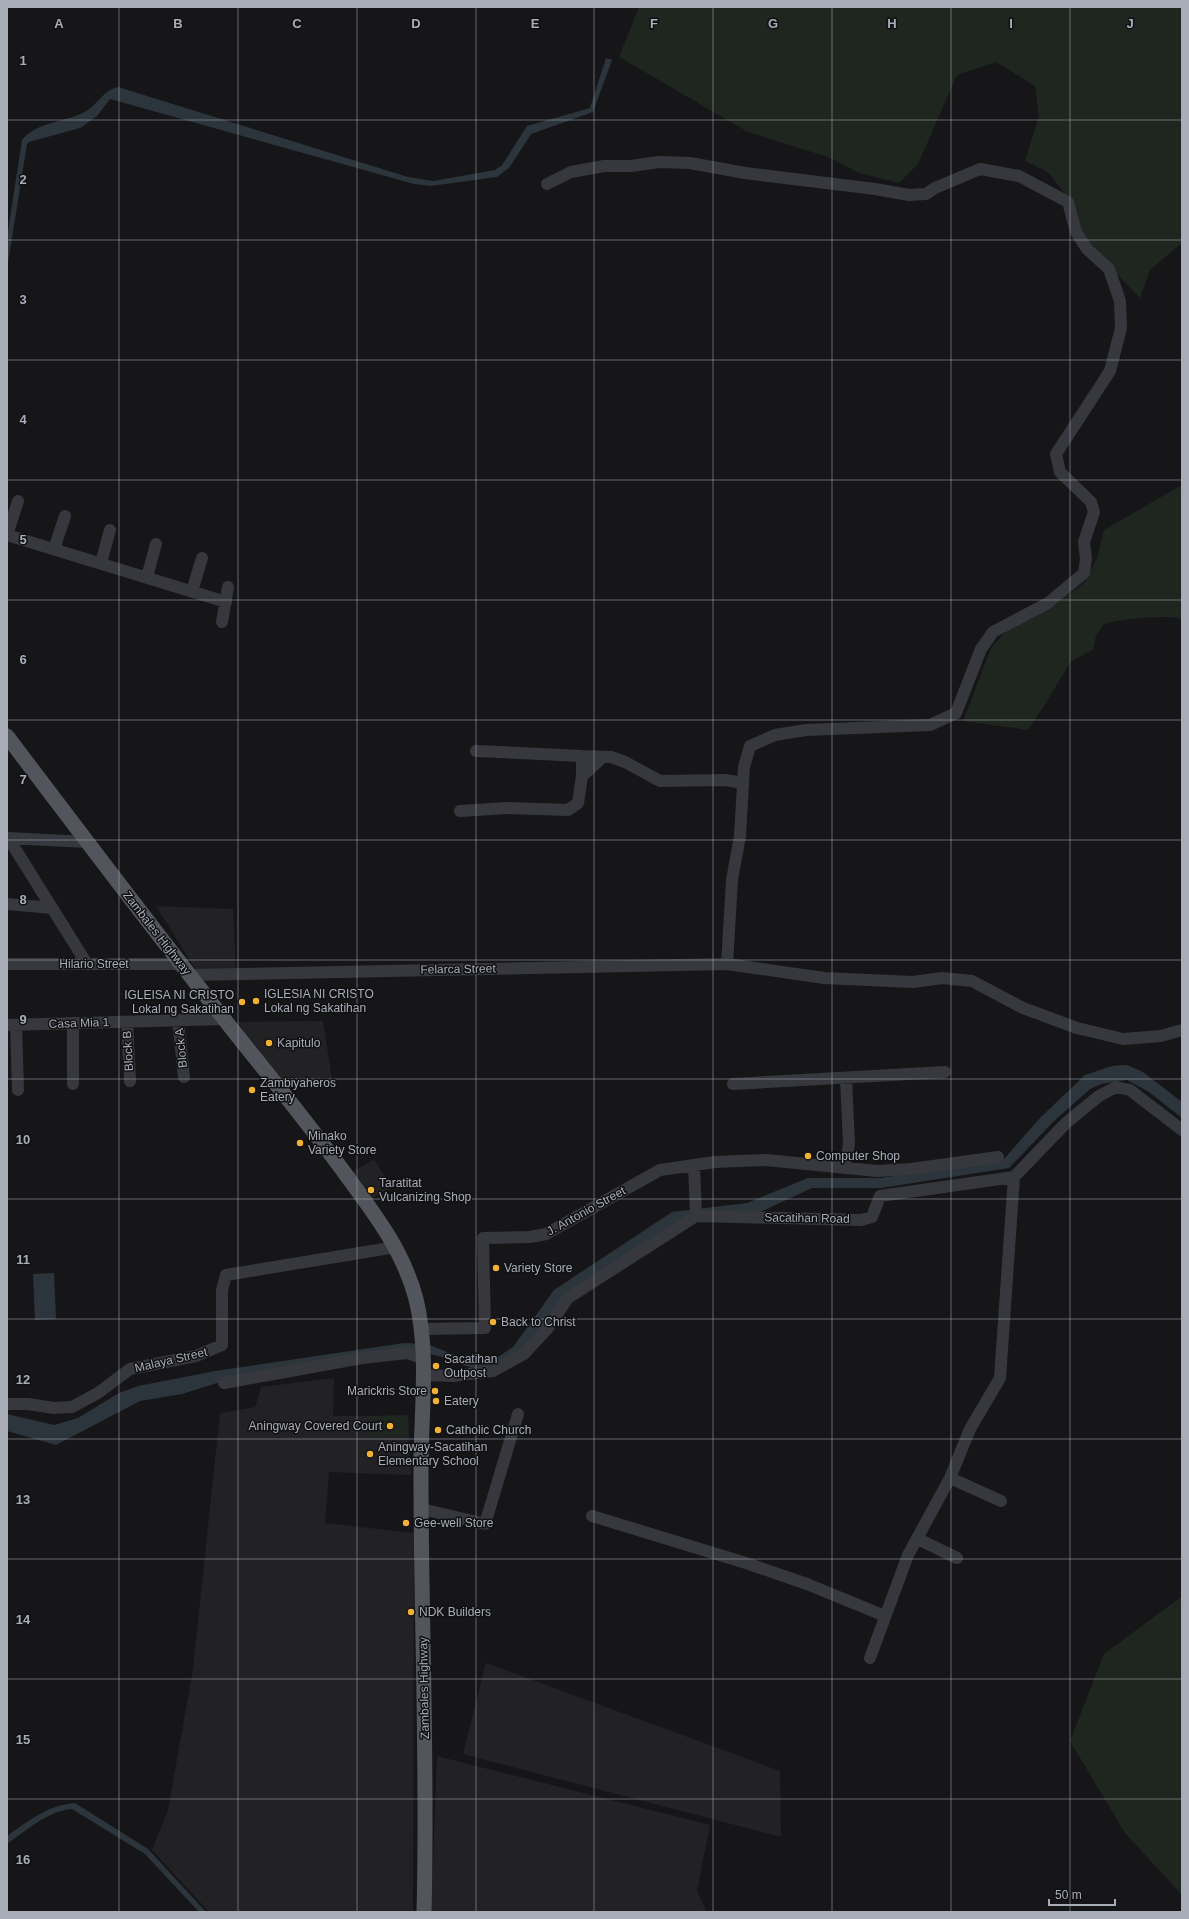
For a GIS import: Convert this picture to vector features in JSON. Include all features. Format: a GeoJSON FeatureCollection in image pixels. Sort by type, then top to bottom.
{"type":"FeatureCollection","features":[{"type":"Feature","properties":{"kind":"main road","name":"Zambales Highway"},"geometry":{"type":"LineString","coordinates":[[7,736],[185,970],[328,1150],[384,1226],[396,1247],[416,1299],[421,1332],[424,1395],[420,1476],[422,1509],[426,1757],[424,1912]]}},
{"type":"Feature","properties":{"kind":"street"},"geometry":{"type":"LineString","coordinates":[[547,184],[571,172],[604,166],[631,166],[659,162],[690,163],[746,173],[875,189],[909,195],[926,194],[935,188],[980,169],[1019,176],[1068,202],[1076,232],[1087,249],[1109,269],[1120,301],[1121,328],[1110,372],[1056,454],[1060,472],[1091,502],[1094,512],[1084,542],[1086,559],[1084,573],[1048,603],[993,632],[982,649],[956,713],[930,725],[806,730],[775,735],[750,746],[744,767],[740,836],[732,880],[727,964]]}},
{"type":"Feature","properties":{"kind":"street"},"geometry":{"type":"LineString","coordinates":[[18,501],[7,535],[226,602]]}},
{"type":"Feature","properties":{"kind":"street"},"geometry":{"type":"LineString","coordinates":[[54,549],[64,516]]}},
{"type":"Feature","properties":{"kind":"street"},"geometry":{"type":"LineString","coordinates":[[100,563],[110,530]]}},
{"type":"Feature","properties":{"kind":"street"},"geometry":{"type":"LineString","coordinates":[[147,577],[156,544]]}},
{"type":"Feature","properties":{"kind":"street"},"geometry":{"type":"LineString","coordinates":[[192,591],[202,558]]}},
{"type":"Feature","properties":{"kind":"street"},"geometry":{"type":"LineString","coordinates":[[222,622],[228,587]]}},
{"type":"Feature","properties":{"kind":"street"},"geometry":{"type":"LineString","coordinates":[[476,751],[611,757],[625,762],[660,781],[725,780],[743,783]]}},
{"type":"Feature","properties":{"kind":"street"},"geometry":{"type":"LineString","coordinates":[[460,811],[507,808],[568,810],[578,803],[582,776],[582,756]]}},
{"type":"Feature","properties":{"kind":"street"},"geometry":{"type":"LineString","coordinates":[[582,776],[603,757]]}},
{"type":"Feature","properties":{"kind":"street"},"geometry":{"type":"LineString","coordinates":[[8,839],[87,842]]}},
{"type":"Feature","properties":{"kind":"street"},"geometry":{"type":"LineString","coordinates":[[8,839],[87,964]]}},
{"type":"Feature","properties":{"kind":"street"},"geometry":{"type":"LineString","coordinates":[[7,904],[52,908]]}},
{"type":"Feature","properties":{"kind":"street","name":"Hilario Street"},"geometry":{"type":"LineString","coordinates":[[7,964],[87,964],[185,970]]}},
{"type":"Feature","properties":{"kind":"street","name":"Felarca Street"},"geometry":{"type":"LineString","coordinates":[[185,970],[727,964],[824,978],[912,982],[942,978],[972,980],[1023,1008],[1076,1028],[1123,1039],[1161,1036],[1182,1030]]}},
{"type":"Feature","properties":{"kind":"street","name":"Casa Mia 1"},"geometry":{"type":"LineString","coordinates":[[12,1025],[224,1019]]}},
{"type":"Feature","properties":{"kind":"street","name":"Block A"},"geometry":{"type":"LineString","coordinates":[[178,1020],[184,1077]]}},
{"type":"Feature","properties":{"kind":"street","name":"Block B"},"geometry":{"type":"LineString","coordinates":[[127,1022],[130,1081]]}},
{"type":"Feature","properties":{"kind":"street"},"geometry":{"type":"LineString","coordinates":[[73,1023],[73,1084]]}},
{"type":"Feature","properties":{"kind":"street"},"geometry":{"type":"LineString","coordinates":[[12,1025],[18,1090]]}},
{"type":"Feature","properties":{"kind":"street"},"geometry":{"type":"LineString","coordinates":[[732,1084],[944,1072]]}},
{"type":"Feature","properties":{"kind":"street"},"geometry":{"type":"LineString","coordinates":[[845,1168],[849,1144],[846,1078]]}},
{"type":"Feature","properties":{"kind":"street"},"geometry":{"type":"LineString","coordinates":[[870,1658],[908,1555],[950,1478],[970,1429],[1000,1378],[1014,1177],[1066,1123],[1099,1096],[1116,1087],[1130,1090],[1182,1130]]}},
{"type":"Feature","properties":{"kind":"street","name":"J. Antonio Street"},"geometry":{"type":"LineString","coordinates":[[421,1332],[485,1328],[483,1238],[530,1238],[546,1234],[660,1170],[694,1165],[766,1160],[877,1171],[911,1169],[998,1157]]}},
{"type":"Feature","properties":{"kind":"street"},"geometry":{"type":"LineString","coordinates":[[423,1374],[453,1376],[493,1372],[524,1354],[548,1328],[568,1298],[696,1216],[694,1165]]}},
{"type":"Feature","properties":{"kind":"street","name":"Sacatihan Road"},"geometry":{"type":"LineString","coordinates":[[696,1216],[862,1220],[872,1217],[880,1196],[1014,1177]]}},
{"type":"Feature","properties":{"kind":"street","name":"Malaya Street"},"geometry":{"type":"LineString","coordinates":[[7,1404],[28,1404],[54,1408],[72,1407],[98,1392],[130,1368],[196,1356],[222,1345],[222,1290],[226,1275],[396,1247]]}},
{"type":"Feature","properties":{"kind":"street"},"geometry":{"type":"LineString","coordinates":[[224,1383],[362,1358],[407,1354],[422,1356]]}},
{"type":"Feature","properties":{"kind":"street"},"geometry":{"type":"LineString","coordinates":[[422,1509],[485,1524],[518,1414]]}},
{"type":"Feature","properties":{"kind":"street"},"geometry":{"type":"LineString","coordinates":[[950,1478],[1001,1501]]}},
{"type":"Feature","properties":{"kind":"street"},"geometry":{"type":"LineString","coordinates":[[592,1516],[746,1563],[807,1584],[885,1616]]}},
{"type":"Feature","properties":{"kind":"street"},"geometry":{"type":"LineString","coordinates":[[918,1539],[957,1558]]}},
{"type":"Feature","properties":{"kind":"shaded area"},"geometry":{"type":"Polygon","coordinates":[[[639,7],[1182,7],[1182,243],[1150,270],[1140,298],[1083,239],[1073,204],[1048,172],[1025,161],[1039,116],[1035,86],[996,62],[957,75],[918,164],[899,183],[859,173],[828,157],[748,132],[619,57],[639,7]]]}},
{"type":"Feature","properties":{"kind":"shaded area"},"geometry":{"type":"Polygon","coordinates":[[[606,58],[612,60],[593,112],[531,134],[509,168],[497,177],[430,186],[414,184],[110,99],[97,116],[80,128],[29,142],[27,144],[7,269],[7,238],[22,140],[28,134],[42,126],[83,113],[92,107],[108,91],[118,87],[408,177],[433,181],[495,170],[502,165],[527,126],[590,108],[606,58]]]}},
{"type":"Feature","properties":{"kind":"shaded area"},"geometry":{"type":"Polygon","coordinates":[[[1182,485],[1182,619],[1166,617],[1143,618],[1121,620],[1104,624],[1096,636],[1093,650],[1071,661],[1028,730],[963,721],[991,648],[1007,630],[1054,606],[1085,582],[1097,558],[1104,530],[1182,485]]]}},
{"type":"Feature","properties":{"kind":"shaded area"},"geometry":{"type":"Polygon","coordinates":[[[156,906],[233,909],[236,975],[199,975],[156,906]]]}},
{"type":"Feature","properties":{"kind":"shaded area"},"geometry":{"type":"Polygon","coordinates":[[[323,1021],[332,1079],[285,1085],[237,1022],[323,1021]]]}},
{"type":"Feature","properties":{"kind":"shaded area"},"geometry":{"type":"Polygon","coordinates":[[[1127,1065],[1143,1072],[1182,1102],[1182,1118],[1149,1092],[1127,1080],[1101,1084],[1090,1089],[1053,1122],[1009,1168],[881,1188],[812,1188],[752,1216],[687,1221],[565,1295],[522,1354],[493,1369],[472,1368],[439,1356],[424,1353],[308,1368],[217,1383],[182,1394],[140,1401],[56,1445],[7,1431],[7,1414],[54,1425],[78,1418],[119,1393],[138,1386],[215,1371],[404,1343],[427,1344],[478,1364],[492,1361],[513,1347],[554,1290],[672,1212],[747,1203],[808,1178],[881,1178],[1004,1159],[1040,1118],[1085,1075],[1112,1066],[1127,1065]]]}},
{"type":"Feature","properties":{"kind":"shaded area"},"geometry":{"type":"Polygon","coordinates":[[[374,1159],[391,1187],[370,1200],[351,1173],[374,1159]]]}},
{"type":"Feature","properties":{"kind":"shaded area"},"geometry":{"type":"Polygon","coordinates":[[[54,1273],[56,1319],[35,1320],[33,1274],[54,1273]]]}},
{"type":"Feature","properties":{"kind":"shaded area"},"geometry":{"type":"Polygon","coordinates":[[[334,1378],[333,1416],[372,1416],[373,1437],[409,1436],[411,1475],[329,1472],[325,1523],[414,1533],[413,1912],[209,1912],[152,1850],[168,1810],[193,1669],[220,1413],[255,1407],[261,1387],[334,1378]]]}},
{"type":"Feature","properties":{"kind":"shaded area","name":"Aningway Covered Court"},"geometry":{"type":"Polygon","coordinates":[[[408,1415],[409,1436],[372,1437],[372,1416],[408,1415]]]}},
{"type":"Feature","properties":{"kind":"shaded area"},"geometry":{"type":"Polygon","coordinates":[[[1182,1596],[1182,1895],[1125,1833],[1070,1741],[1104,1654],[1182,1596]]]}},
{"type":"Feature","properties":{"kind":"shaded area"},"geometry":{"type":"Polygon","coordinates":[[[486,1663],[780,1771],[781,1837],[463,1754],[486,1663]]]}},
{"type":"Feature","properties":{"kind":"shaded area"},"geometry":{"type":"Polygon","coordinates":[[[437,1756],[710,1825],[697,1891],[707,1912],[431,1912],[437,1756]]]}},
{"type":"Feature","properties":{"kind":"shaded area"},"geometry":{"type":"Polygon","coordinates":[[[75,1803],[148,1849],[206,1912],[199,1912],[145,1854],[72,1809],[46,1817],[7,1844],[7,1836],[31,1819],[47,1810],[65,1804],[75,1803]]]}},
{"type":"Feature","properties":{"kind":"place","name":"IGLESIA NI CRISTO Lokal ng Sakatihan"},"geometry":{"type":"Point","coordinates":[256,1001]}},
{"type":"Feature","properties":{"kind":"place","name":"IGLEISA NI CRISTO Lokal ng Sakatihan"},"geometry":{"type":"Point","coordinates":[242,1002]}},
{"type":"Feature","properties":{"kind":"place","name":"Kapitulo"},"geometry":{"type":"Point","coordinates":[269,1043]}},
{"type":"Feature","properties":{"kind":"place","name":"Zambiyaheros Eatery"},"geometry":{"type":"Point","coordinates":[252,1090]}},
{"type":"Feature","properties":{"kind":"place","name":"Minako Variety Store"},"geometry":{"type":"Point","coordinates":[300,1143]}},
{"type":"Feature","properties":{"kind":"place","name":"Computer Shop"},"geometry":{"type":"Point","coordinates":[808,1156]}},
{"type":"Feature","properties":{"kind":"place","name":"Taratitat Vulcanizing Shop"},"geometry":{"type":"Point","coordinates":[371,1190]}},
{"type":"Feature","properties":{"kind":"place","name":"Variety Store"},"geometry":{"type":"Point","coordinates":[496,1268]}},
{"type":"Feature","properties":{"kind":"place","name":"Back to Christ"},"geometry":{"type":"Point","coordinates":[493,1322]}},
{"type":"Feature","properties":{"kind":"place","name":"Sacatihan Outpost"},"geometry":{"type":"Point","coordinates":[436,1366]}},
{"type":"Feature","properties":{"kind":"place","name":"Marickris Store"},"geometry":{"type":"Point","coordinates":[435,1391]}},
{"type":"Feature","properties":{"kind":"place","name":"Eatery"},"geometry":{"type":"Point","coordinates":[436,1401]}},
{"type":"Feature","properties":{"kind":"place","name":"Aningway Covered Court"},"geometry":{"type":"Point","coordinates":[390,1426]}},
{"type":"Feature","properties":{"kind":"place","name":"Catholic Church"},"geometry":{"type":"Point","coordinates":[438,1430]}},
{"type":"Feature","properties":{"kind":"place","name":"Aningway-Sacatihan Elementary School"},"geometry":{"type":"Point","coordinates":[370,1454]}},
{"type":"Feature","properties":{"kind":"place","name":"Gee-well Store"},"geometry":{"type":"Point","coordinates":[406,1523]}},
{"type":"Feature","properties":{"kind":"place","name":"NDK Builders"},"geometry":{"type":"Point","coordinates":[411,1612]}}]}
